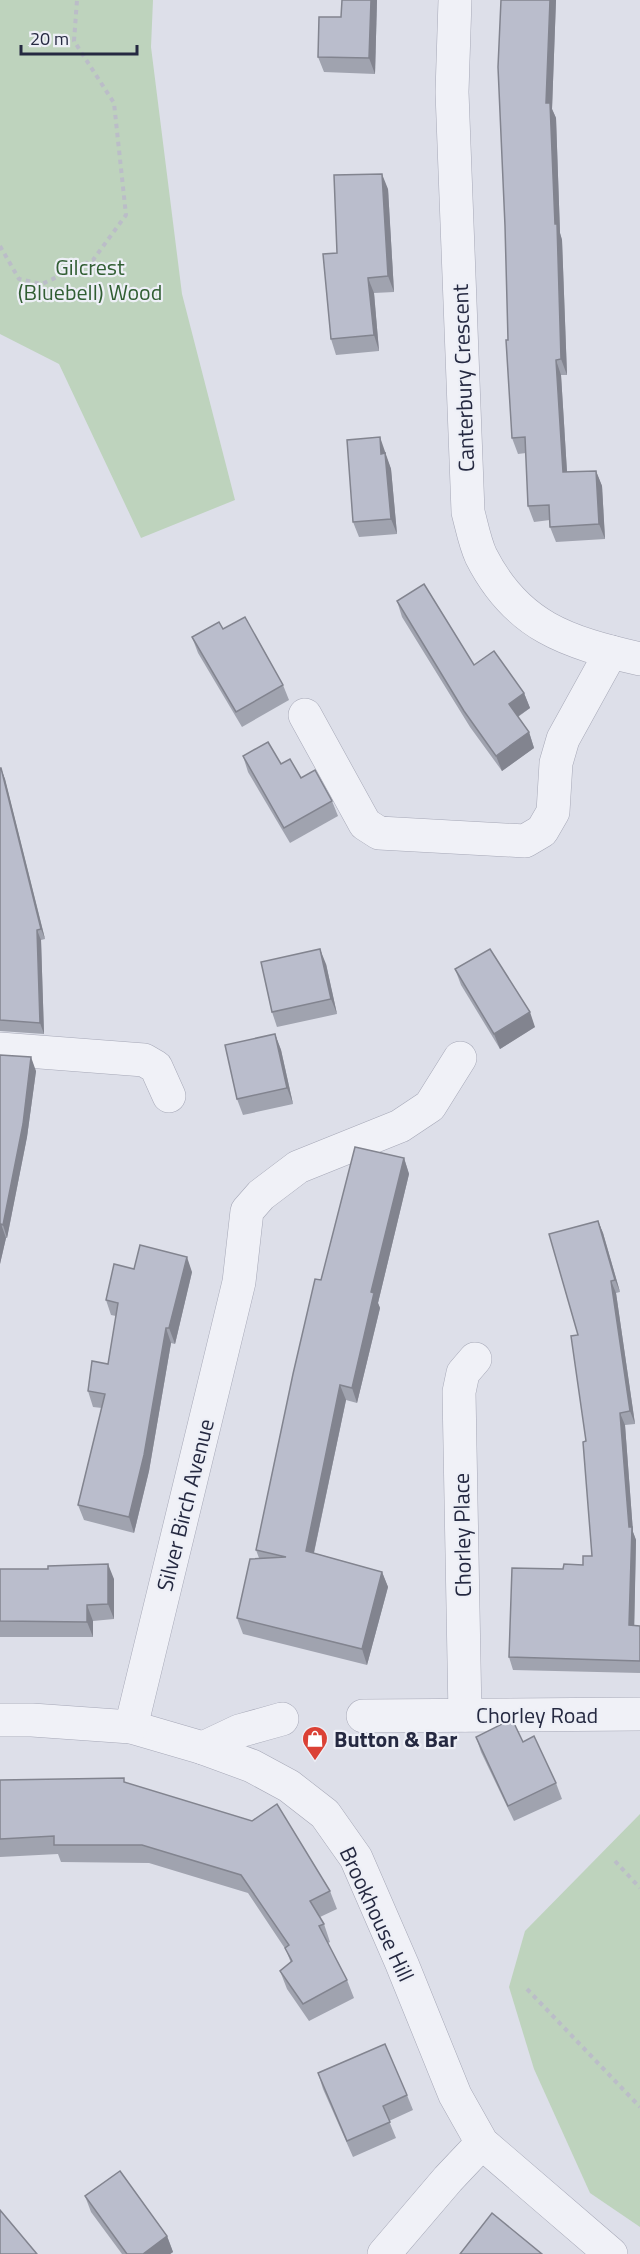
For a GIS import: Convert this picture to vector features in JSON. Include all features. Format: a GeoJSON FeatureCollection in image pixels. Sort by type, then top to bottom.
{"type":"FeatureCollection","features":[{"type":"Feature","properties":{"kind":"street","name":"Canterbury Crescent"},"geometry":{"type":"LineString","coordinates":[[455,0],[452,92],[468,512],[480,555],[502,591],[527,617],[561,635],[626,655]]}},
{"type":"Feature","properties":{"kind":"street"},"geometry":{"type":"LineString","coordinates":[[305,715],[365,824],[378,833],[525,841],[542,831],[553,812],[556,763],[563,739],[626,655]]}},
{"type":"Feature","properties":{"kind":"street"},"geometry":{"type":"LineString","coordinates":[[0,1049],[144,1060],[156,1067],[169,1096]]}},
{"type":"Feature","properties":{"kind":"street","name":"Silver Birch Avenue"},"geometry":{"type":"LineString","coordinates":[[131,1727],[239,1282],[247,1211],[261,1195],[298,1167],[400,1126],[430,1106],[460,1058]]}},
{"type":"Feature","properties":{"kind":"street","name":"Chorley Place"},"geometry":{"type":"LineString","coordinates":[[465,1715],[459,1392],[463,1373],[475,1359]]}},
{"type":"Feature","properties":{"kind":"street","name":"Chorley Road"},"geometry":{"type":"LineString","coordinates":[[363,1716],[640,1714]]}},
{"type":"Feature","properties":{"kind":"street","name":"Brookhouse Hill"},"geometry":{"type":"LineString","coordinates":[[0,1720],[32,1719],[131,1727],[203,1748],[252,1766],[289,1786],[325,1814],[356,1858],[402,1964],[454,2095],[482,2143],[611,2254]]}},
{"type":"Feature","properties":{"kind":"street"},"geometry":{"type":"LineString","coordinates":[[203,1748],[239,1731],[282,1719]]}},
{"type":"Feature","properties":{"kind":"street"},"geometry":{"type":"LineString","coordinates":[[384,2254],[482,2143]]}},
{"type":"Feature","properties":{"kind":"path"},"geometry":{"type":"LineString","coordinates":[[0,246],[19,279],[42,284],[93,260],[126,215],[114,103],[74,41],[77,0]]}},
{"type":"Feature","properties":{"kind":"path"},"geometry":{"type":"LineString","coordinates":[[615,1861],[640,1888]]}},
{"type":"Feature","properties":{"kind":"path"},"geometry":{"type":"LineString","coordinates":[[527,1989],[640,2107]]}},
{"type":"Feature","properties":{"kind":"green space","name":"Gilcrest (Bluebell) Wood"},"geometry":{"type":"Polygon","coordinates":[[[0,0],[153,0],[151,47],[182,294],[235,500],[141,538],[59,364],[0,334],[0,0]]]}},
{"type":"Feature","properties":{"kind":"green space"},"geometry":{"type":"Polygon","coordinates":[[[640,1814],[640,2227],[590,2193],[534,2069],[509,1987],[525,1931],[640,1814]]]}},
{"type":"Feature","properties":{"kind":"building"},"geometry":{"type":"Polygon","coordinates":[[[342,0],[371,0],[369,58],[318,57],[319,17],[341,17],[342,0]]]}},
{"type":"Feature","properties":{"kind":"building"},"geometry":{"type":"Polygon","coordinates":[[[501,0],[550,0],[546,103],[550,103],[555,224],[557,224],[561,359],[556,360],[563,472],[596,471],[599,524],[550,527],[549,505],[528,506],[525,437],[512,438],[506,340],[508,340],[505,226],[498,67],[501,0]]]}},
{"type":"Feature","properties":{"kind":"building"},"geometry":{"type":"Polygon","coordinates":[[[382,174],[388,276],[368,278],[374,335],[331,339],[323,254],[337,253],[334,175],[382,174]]]}},
{"type":"Feature","properties":{"kind":"building"},"geometry":{"type":"Polygon","coordinates":[[[380,437],[381,454],[385,453],[391,519],[353,522],[347,440],[380,437]]]}},
{"type":"Feature","properties":{"kind":"building"},"geometry":{"type":"Polygon","coordinates":[[[424,584],[474,665],[494,651],[524,693],[509,704],[529,732],[496,756],[464,711],[397,601],[424,584]]]}},
{"type":"Feature","properties":{"kind":"building"},"geometry":{"type":"Polygon","coordinates":[[[245,617],[283,685],[236,712],[192,637],[219,622],[223,629],[245,617]]]}},
{"type":"Feature","properties":{"kind":"building"},"geometry":{"type":"Polygon","coordinates":[[[268,742],[281,764],[290,759],[301,778],[315,770],[332,801],[284,828],[243,756],[268,742]]]}},
{"type":"Feature","properties":{"kind":"building"},"geometry":{"type":"Polygon","coordinates":[[[0,768],[41,929],[37,930],[40,1023],[0,1020],[0,768]]]}},
{"type":"Feature","properties":{"kind":"building"},"geometry":{"type":"Polygon","coordinates":[[[320,949],[331,999],[272,1012],[261,962],[320,949]]]}},
{"type":"Feature","properties":{"kind":"building"},"geometry":{"type":"Polygon","coordinates":[[[490,949],[530,1012],[494,1034],[455,969],[490,949]]]}},
{"type":"Feature","properties":{"kind":"building"},"geometry":{"type":"Polygon","coordinates":[[[275,1034],[287,1088],[237,1099],[225,1045],[275,1034]]]}},
{"type":"Feature","properties":{"kind":"building"},"geometry":{"type":"Polygon","coordinates":[[[0,1055],[31,1057],[23,1124],[3,1225],[1,1224],[0,1228],[0,1055]]]}},
{"type":"Feature","properties":{"kind":"building"},"geometry":{"type":"Polygon","coordinates":[[[355,1147],[404,1158],[371,1292],[374,1293],[352,1388],[340,1385],[306,1551],[382,1572],[362,1649],[237,1618],[250,1559],[286,1557],[256,1550],[315,1279],[321,1280],[355,1147]]]}},
{"type":"Feature","properties":{"kind":"building"},"geometry":{"type":"Polygon","coordinates":[[[598,1221],[615,1280],[611,1281],[630,1411],[620,1413],[629,1527],[632,1527],[629,1625],[640,1626],[640,1661],[509,1657],[512,1568],[563,1569],[564,1564],[583,1565],[583,1556],[592,1556],[583,1442],[586,1441],[571,1336],[578,1335],[549,1234],[598,1221]]]}},
{"type":"Feature","properties":{"kind":"building"},"geometry":{"type":"Polygon","coordinates":[[[140,1245],[187,1257],[169,1328],[166,1328],[144,1455],[129,1517],[78,1505],[105,1394],[88,1391],[92,1361],[108,1364],[118,1303],[106,1300],[114,1264],[134,1269],[140,1245]]]}},
{"type":"Feature","properties":{"kind":"building"},"geometry":{"type":"Polygon","coordinates":[[[108,1564],[108,1604],[87,1605],[87,1622],[0,1621],[0,1569],[48,1569],[48,1566],[108,1564]]]}},
{"type":"Feature","properties":{"kind":"building"},"geometry":{"type":"Polygon","coordinates":[[[512,1719],[523,1742],[534,1736],[556,1783],[508,1806],[476,1737],[512,1719]]]}},
{"type":"Feature","properties":{"kind":"building"},"geometry":{"type":"Polygon","coordinates":[[[124,1778],[124,1782],[252,1821],[277,1804],[330,1891],[310,1901],[324,1924],[319,1926],[347,1980],[303,2004],[280,1971],[292,1961],[285,1948],[289,1945],[241,1875],[142,1845],[54,1845],[54,1836],[0,1839],[0,1780],[124,1778]]]}},
{"type":"Feature","properties":{"kind":"building"},"geometry":{"type":"Polygon","coordinates":[[[385,2044],[407,2095],[383,2106],[390,2122],[347,2141],[318,2073],[385,2044]]]}},
{"type":"Feature","properties":{"kind":"building"},"geometry":{"type":"Polygon","coordinates":[[[120,2171],[167,2236],[143,2254],[127,2254],[85,2196],[120,2171]]]}},
{"type":"Feature","properties":{"kind":"building"},"geometry":{"type":"Polygon","coordinates":[[[0,2210],[37,2254],[0,2254],[0,2210]]]}},
{"type":"Feature","properties":{"kind":"building"},"geometry":{"type":"Polygon","coordinates":[[[492,2213],[542,2254],[460,2254],[492,2213]]]}},
{"type":"Feature","properties":{"kind":"place","name":"Button & Bar"},"geometry":{"type":"Point","coordinates":[315,1762]}}]}
